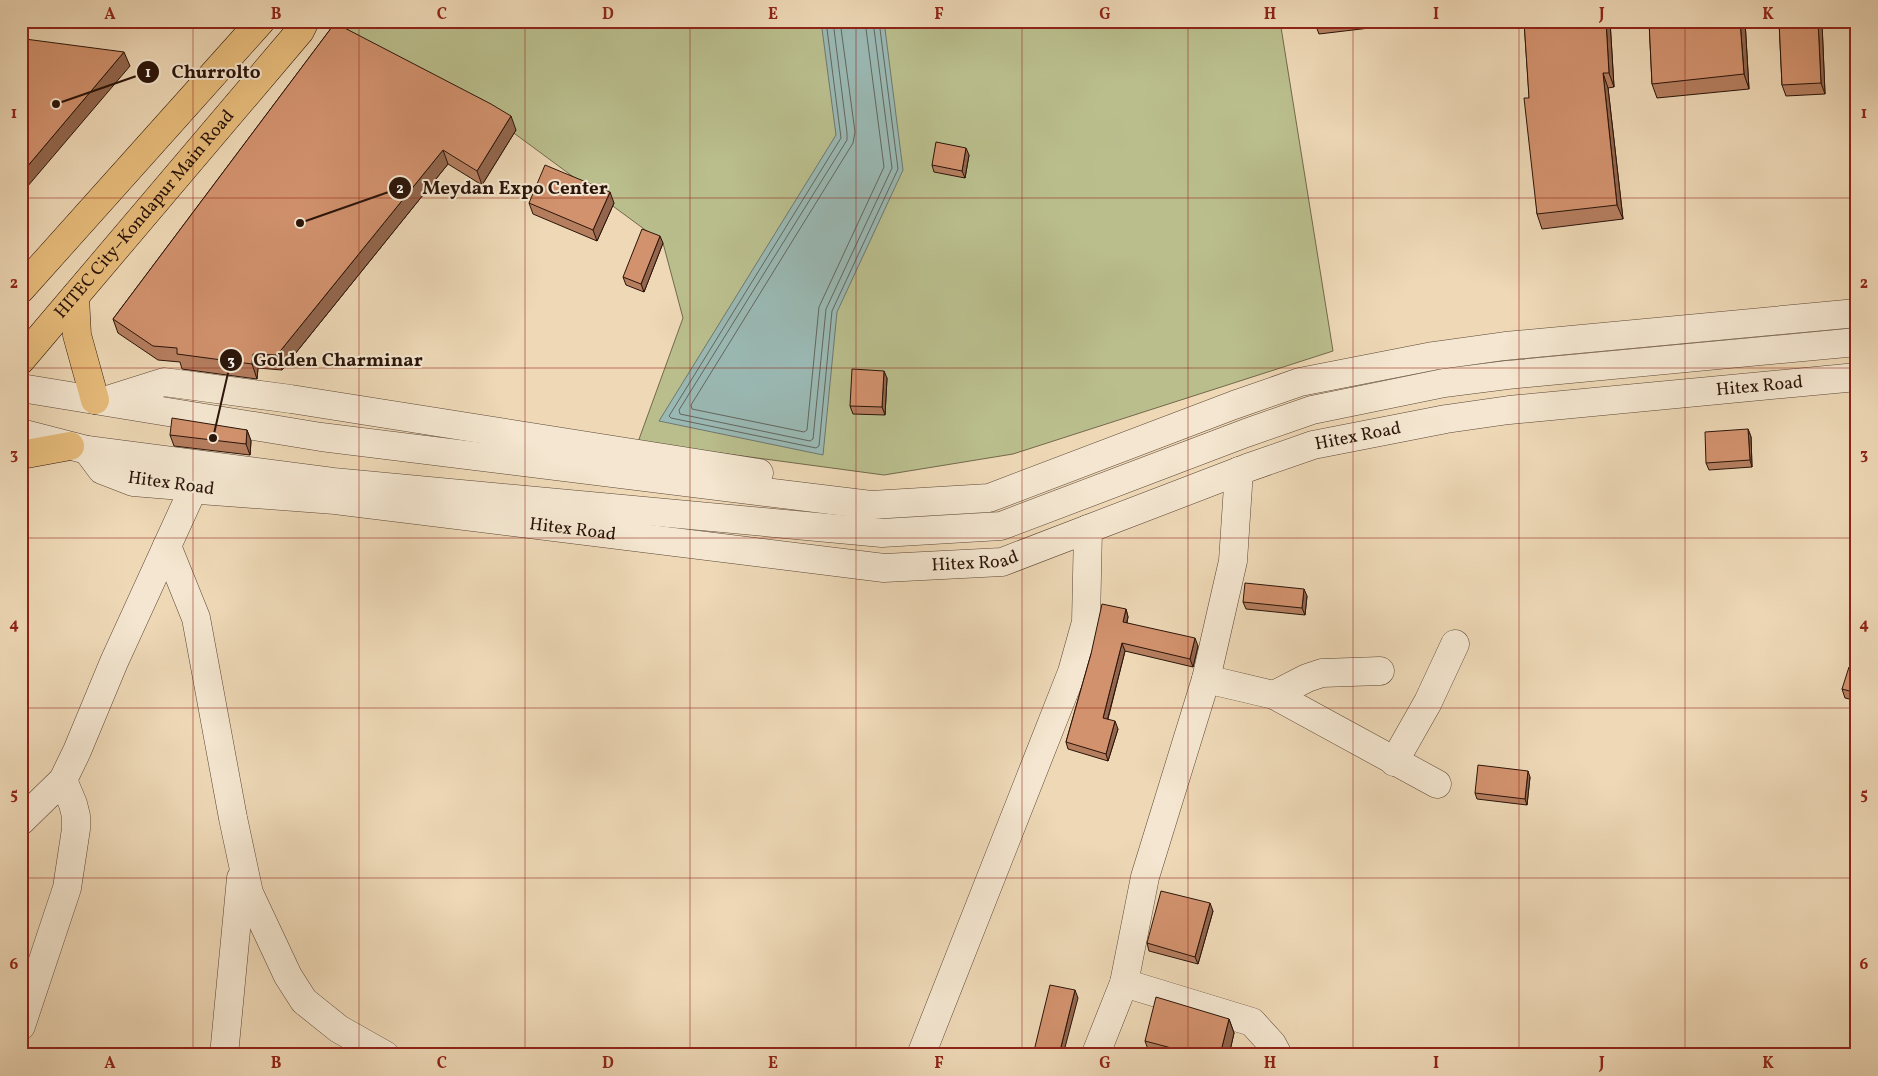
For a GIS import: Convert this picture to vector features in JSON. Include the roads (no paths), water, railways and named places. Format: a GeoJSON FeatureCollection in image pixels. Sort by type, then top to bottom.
{"type":"FeatureCollection","features":[{"type":"Feature","properties":{"kind":"main road"},"geometry":{"type":"LineString","coordinates":[[21,289],[261,21]]}},
{"type":"Feature","properties":{"kind":"main road","name":"HITEC City–Kondapur Main Road"},"geometry":{"type":"LineString","coordinates":[[21,360],[300,31],[306,21]]}},
{"type":"Feature","properties":{"kind":"main road"},"geometry":{"type":"LineString","coordinates":[[172,122],[202,146]]}},
{"type":"Feature","properties":{"kind":"main road"},"geometry":{"type":"LineString","coordinates":[[75,297],[76,335],[98,401]]}},
{"type":"Feature","properties":{"kind":"main road"},"geometry":{"type":"LineString","coordinates":[[21,455],[78,448]]}},
{"type":"Feature","properties":{"kind":"street"},"geometry":{"type":"LineString","coordinates":[[98,401],[164,382],[292,399],[870,491],[986,479],[1285,375],[1392,348],[1533,330],[1857,299]]}},
{"type":"Feature","properties":{"kind":"street"},"geometry":{"type":"LineString","coordinates":[[21,388],[321,437],[871,505],[989,498],[1234,405],[1300,382],[1433,356],[1506,346],[1857,313]]}},
{"type":"Feature","properties":{"kind":"street","name":"Hitex Road"},"geometry":{"type":"LineString","coordinates":[[21,433],[78,448],[333,482],[882,533],[1001,526],[1246,433],[1312,410],[1444,383],[1507,375],[1857,342]]}},
{"type":"Feature","properties":{"kind":"street","name":"Hitex Road"},"geometry":{"type":"LineString","coordinates":[[78,448],[102,470],[133,482],[194,487],[200,490],[335,500],[884,568],[1002,562],[1239,471],[1314,445],[1455,418],[1509,410],[1857,378]]}},
{"type":"Feature","properties":{"kind":"street"},"geometry":{"type":"LineString","coordinates":[[1097,1051],[1124,983],[1145,877],[1206,679],[1233,560],[1239,471]]}},
{"type":"Feature","properties":{"kind":"street"},"geometry":{"type":"LineString","coordinates":[[21,821],[62,780],[77,751],[114,662],[194,487]]}},
{"type":"Feature","properties":{"kind":"street"},"geometry":{"type":"LineString","coordinates":[[921,1055],[1072,672],[1086,622],[1088,529]]}},
{"type":"Feature","properties":{"kind":"street"},"geometry":{"type":"LineString","coordinates":[[167,546],[196,618],[242,869],[249,893],[288,976],[304,1001],[339,1029],[385,1055]]}},
{"type":"Feature","properties":{"kind":"street"},"geometry":{"type":"LineString","coordinates":[[1394,762],[1428,702],[1455,644]]}},
{"type":"Feature","properties":{"kind":"street"},"geometry":{"type":"LineString","coordinates":[[1274,695],[1307,678],[1322,674],[1380,671]]}},
{"type":"Feature","properties":{"kind":"street"},"geometry":{"type":"LineString","coordinates":[[1206,679],[1274,695],[1437,784]]}},
{"type":"Feature","properties":{"kind":"street"},"geometry":{"type":"LineString","coordinates":[[21,1026],[67,888],[76,829],[76,816],[73,804],[62,780]]}},
{"type":"Feature","properties":{"kind":"street"},"geometry":{"type":"LineString","coordinates":[[224,1055],[242,869]]}},
{"type":"Feature","properties":{"kind":"street"},"geometry":{"type":"LineString","coordinates":[[1124,983],[1252,1022],[1272,1044],[1278,1055]]}},
{"type":"Feature","properties":{"kind":"water"},"geometry":{"type":"Polygon","coordinates":[[[821,21],[884,21],[903,170],[837,312],[823,455],[659,421],[836,135],[821,21]]]}},
{"type":"Feature","properties":{"kind":"place","name":"Churrolto"},"geometry":{"type":"Point","coordinates":[56,104]}},
{"type":"Feature","properties":{"kind":"place","name":"Meydan Expo Center"},"geometry":{"type":"Point","coordinates":[300,223]}},
{"type":"Feature","properties":{"kind":"place","name":"Golden Charminar"},"geometry":{"type":"Point","coordinates":[213,438]}}]}
